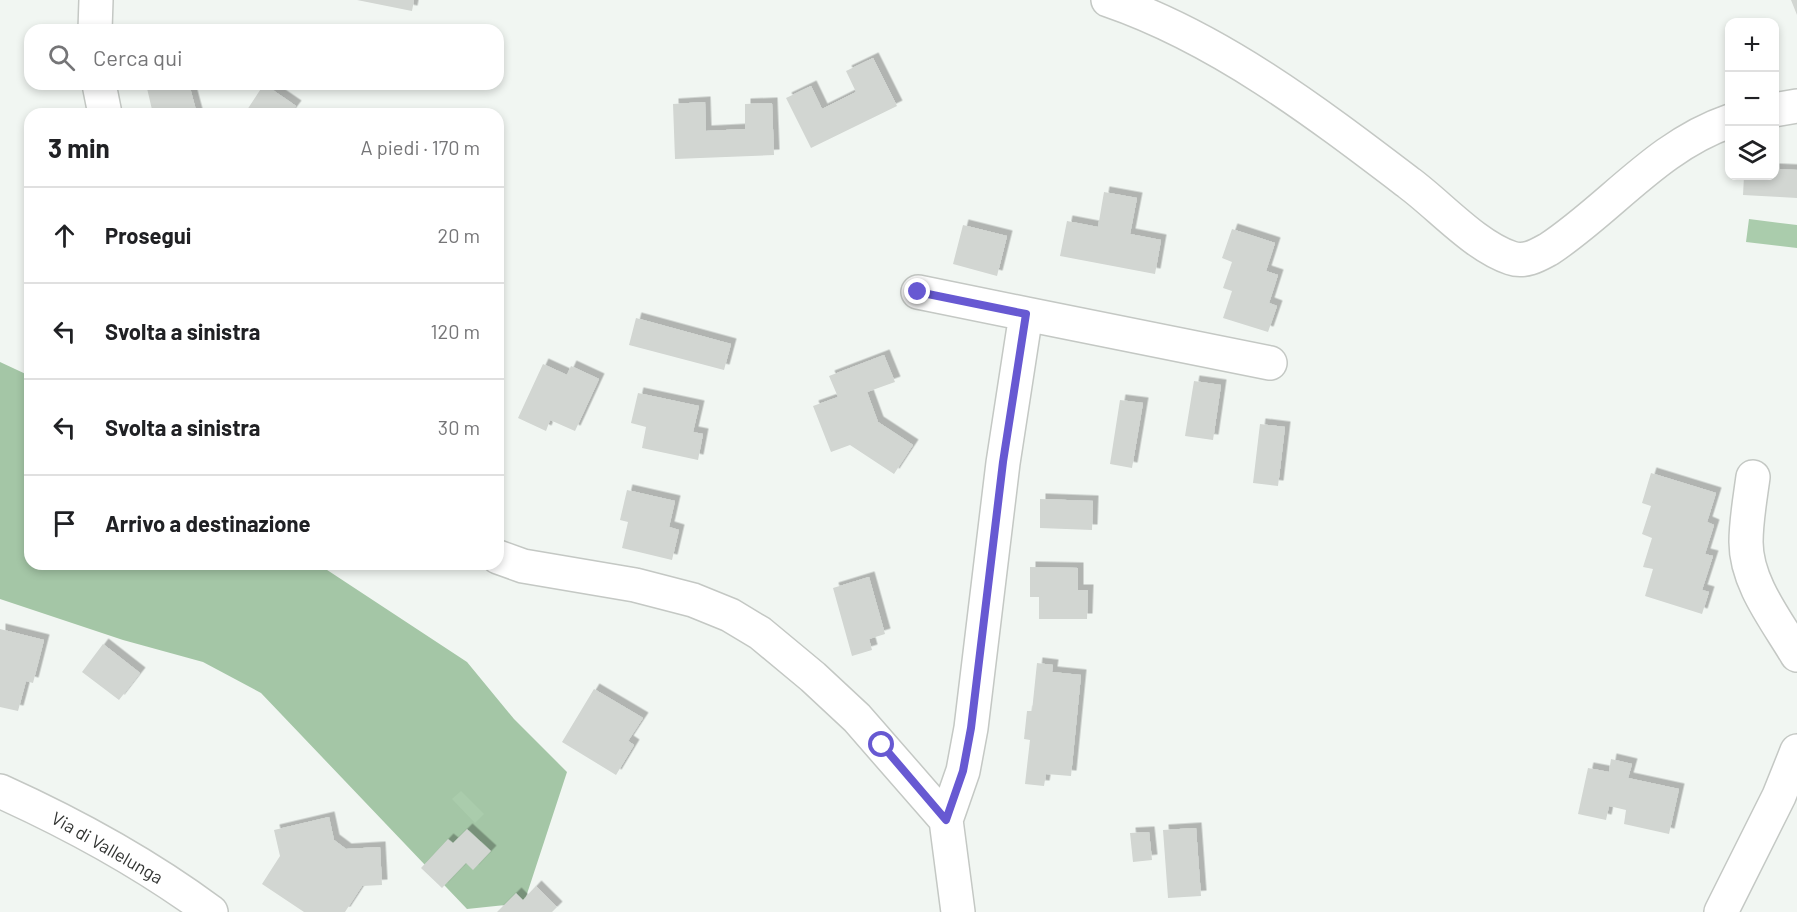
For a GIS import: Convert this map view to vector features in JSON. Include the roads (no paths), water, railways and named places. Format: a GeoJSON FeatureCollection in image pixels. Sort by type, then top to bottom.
{"type":"FeatureCollection","features":[{"type":"Feature","properties":{"kind":"street"},"geometry":{"type":"LineString","coordinates":[[96,0],[96,24]]}},
{"type":"Feature","properties":{"kind":"street"},"geometry":{"type":"LineString","coordinates":[[1108,0],[1184,32],[1248,69],[1354,142],[1483,243],[1517,260],[1530,258],[1549,249],[1669,152],[1710,128],[1725,123]]}},
{"type":"Feature","properties":{"kind":"street"},"geometry":{"type":"LineString","coordinates":[[100,90],[104,108]]}},
{"type":"Feature","properties":{"kind":"street"},"geometry":{"type":"LineString","coordinates":[[1779,109],[1797,106]]}},
{"type":"Feature","properties":{"kind":"street"},"geometry":{"type":"LineString","coordinates":[[918,292],[1270,363]]}},
{"type":"Feature","properties":{"kind":"street"},"geometry":{"type":"LineString","coordinates":[[958,912],[946,820],[963,771],[971,728],[1003,462],[1026,314]]}},
{"type":"Feature","properties":{"kind":"street"},"geometry":{"type":"LineString","coordinates":[[1753,477],[1746,543],[1749,566],[1757,586],[1797,655]]}},
{"type":"Feature","properties":{"kind":"street"},"geometry":{"type":"LineString","coordinates":[[504,559],[523,566],[668,593],[720,610],[744,623],[796,663],[850,712],[946,820]]}},
{"type":"Feature","properties":{"kind":"street"},"geometry":{"type":"LineString","coordinates":[[1721,912],[1779,796],[1797,751]]}},
{"type":"Feature","properties":{"kind":"street","name":"Via di Vallelunga"},"geometry":{"type":"LineString","coordinates":[[0,791],[93,838],[211,912]]}}]}
